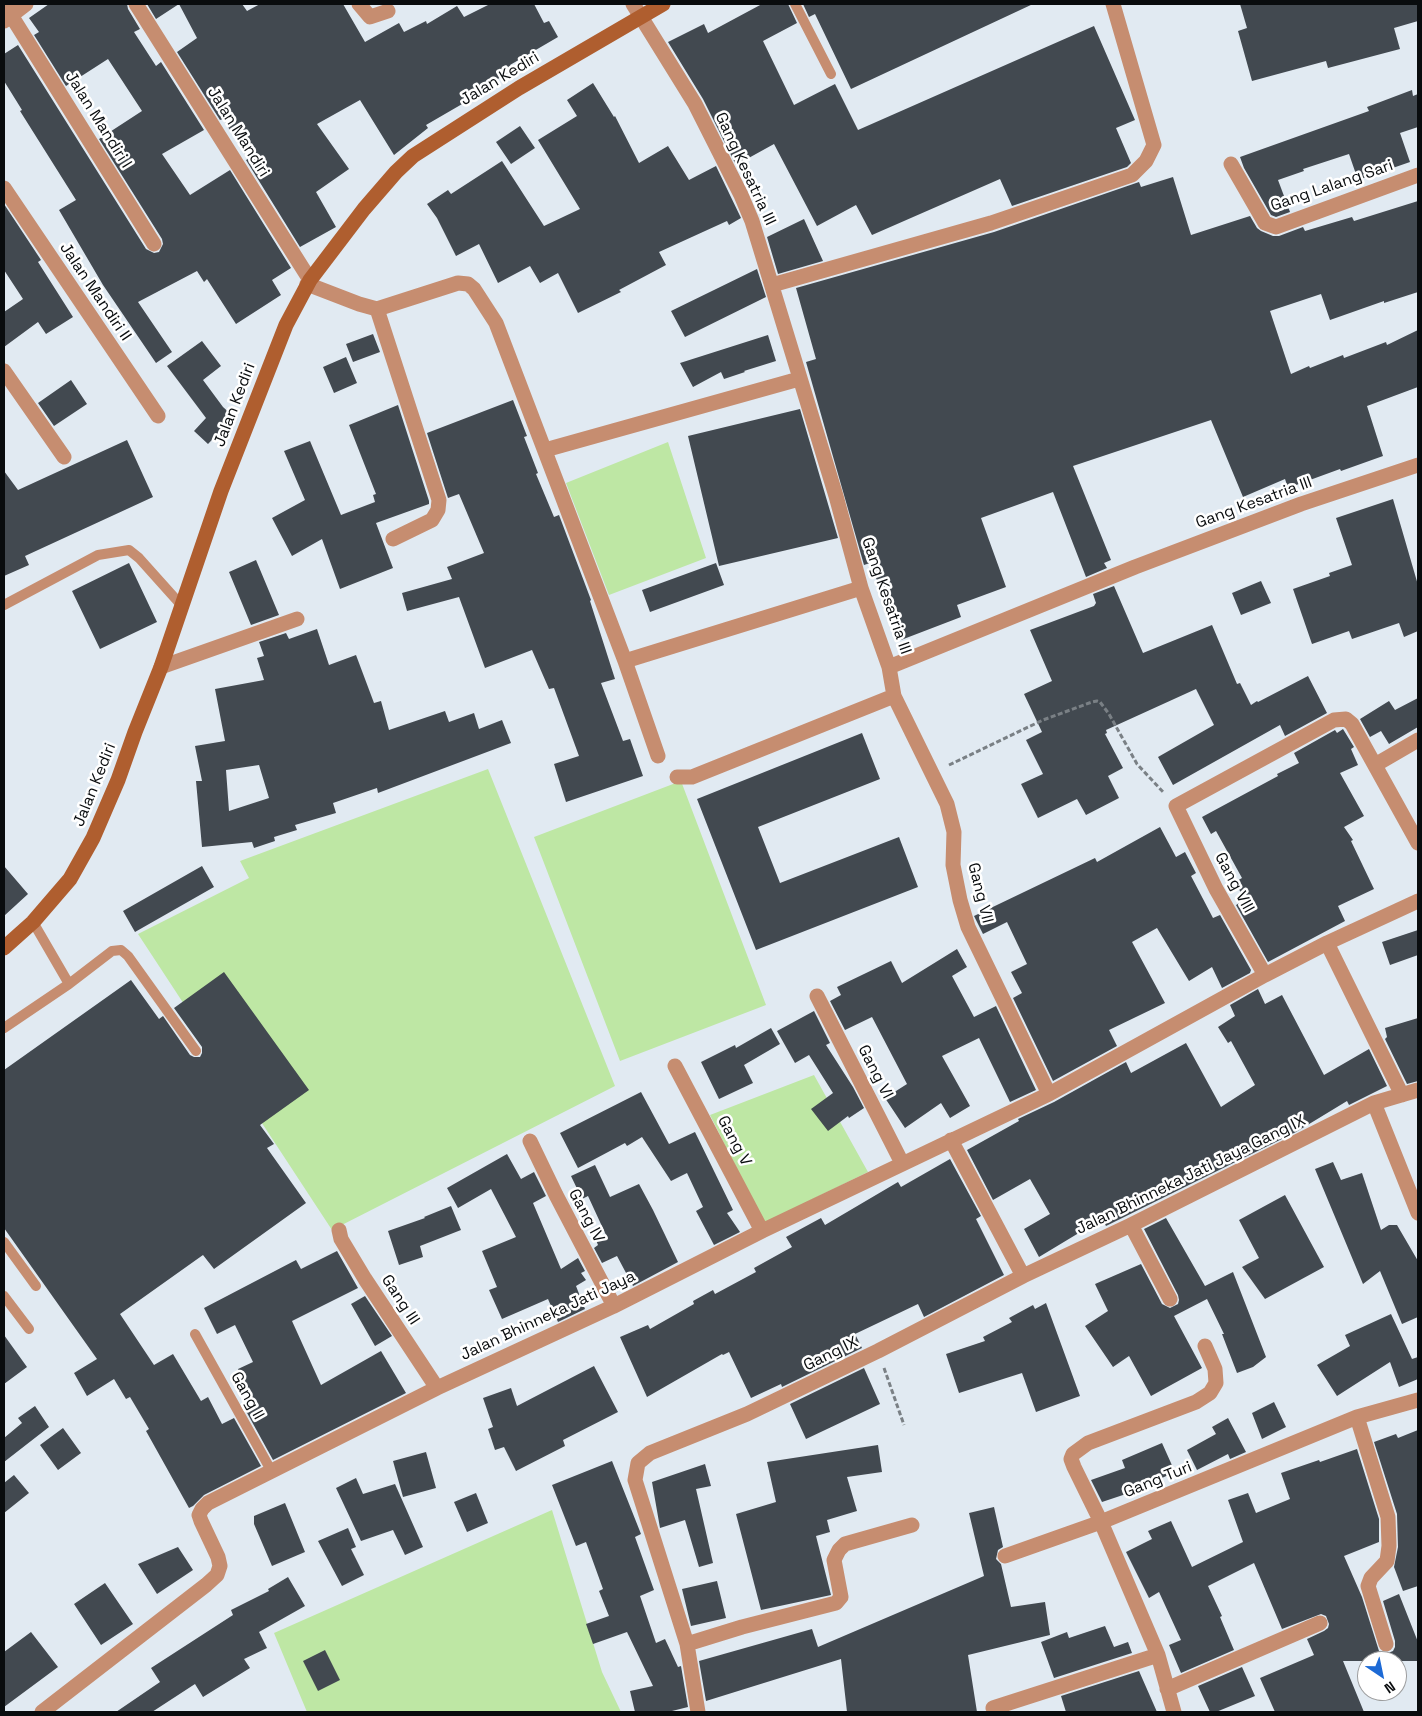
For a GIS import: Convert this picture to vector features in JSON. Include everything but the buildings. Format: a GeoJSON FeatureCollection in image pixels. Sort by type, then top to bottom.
{"type":"FeatureCollection","features":[{"type":"Feature","properties":{"kind":"main road","name":"Jalan Kediri"},"geometry":{"type":"LineString","coordinates":[[4,948],[33,922],[70,879],[93,838],[118,780],[161,667],[221,491],[252,410],[286,325],[309,282],[364,209],[396,172],[413,156],[519,88],[663,4]]}},
{"type":"Feature","properties":{"kind":"street"},"geometry":{"type":"LineString","coordinates":[[6,13],[26,4]]}},
{"type":"Feature","properties":{"kind":"street","name":"Jalan Mandiri"},"geometry":{"type":"LineString","coordinates":[[136,4],[309,282]]}},
{"type":"Feature","properties":{"kind":"street"},"geometry":{"type":"LineString","coordinates":[[359,4],[370,16],[388,11]]}},
{"type":"Feature","properties":{"kind":"street","name":"Gang Kesatria III"},"geometry":{"type":"LineString","coordinates":[[633,4],[695,104],[752,221],[836,496],[861,588],[890,667],[1153,560],[1301,504],[1418,466]]}},
{"type":"Feature","properties":{"kind":"street"},"geometry":{"type":"LineString","coordinates":[[772,285],[991,223],[1132,174],[1146,161],[1154,145],[1113,4]]}},
{"type":"Feature","properties":{"kind":"street","name":"Jalan Mandiri I"},"geometry":{"type":"LineString","coordinates":[[6,13],[154,244]]}},
{"type":"Feature","properties":{"kind":"street","name":"Gang Lalang Sari"},"geometry":{"type":"LineString","coordinates":[[1231,164],[1265,223],[1276,227],[1418,175]]}},
{"type":"Feature","properties":{"kind":"street","name":"Jalan Mandiri II"},"geometry":{"type":"LineString","coordinates":[[4,188],[158,416]]}},
{"type":"Feature","properties":{"kind":"street"},"geometry":{"type":"LineString","coordinates":[[309,282],[359,304],[376,308],[458,283],[468,284],[474,289],[496,323],[625,661],[658,756]]}},
{"type":"Feature","properties":{"kind":"street"},"geometry":{"type":"LineString","coordinates":[[376,308],[439,500],[438,510],[432,520],[393,539]]}},
{"type":"Feature","properties":{"kind":"street"},"geometry":{"type":"LineString","coordinates":[[4,371],[64,457]]}},
{"type":"Feature","properties":{"kind":"street"},"geometry":{"type":"LineString","coordinates":[[545,450],[799,379]]}},
{"type":"Feature","properties":{"kind":"street"},"geometry":{"type":"LineString","coordinates":[[625,661],[861,588]]}},
{"type":"Feature","properties":{"kind":"street"},"geometry":{"type":"LineString","coordinates":[[161,667],[297,619]]}},
{"type":"Feature","properties":{"kind":"street","name":"Gang VII"},"geometry":{"type":"LineString","coordinates":[[890,667],[894,696],[947,804],[954,832],[953,865],[968,927],[1049,1094]]}},
{"type":"Feature","properties":{"kind":"street"},"geometry":{"type":"LineString","coordinates":[[678,777],[692,776],[894,696]]}},
{"type":"Feature","properties":{"kind":"street"},"geometry":{"type":"LineString","coordinates":[[1176,806],[1334,720],[1346,719],[1352,724],[1418,843]]}},
{"type":"Feature","properties":{"kind":"street"},"geometry":{"type":"LineString","coordinates":[[1375,764],[1418,740]]}},
{"type":"Feature","properties":{"kind":"street","name":"Gang VIII"},"geometry":{"type":"LineString","coordinates":[[1176,806],[1216,889],[1265,974]]}},
{"type":"Feature","properties":{"kind":"street","name":"Jalan Bhinneka Jati Jaya"},"geometry":{"type":"LineString","coordinates":[[42,1712],[217,1575],[220,1566],[218,1556],[200,1515],[202,1509],[208,1503],[437,1388],[614,1306],[762,1231],[1049,1094],[1265,974],[1418,901]]}},
{"type":"Feature","properties":{"kind":"street"},"geometry":{"type":"LineString","coordinates":[[1327,944],[1402,1095]]}},
{"type":"Feature","properties":{"kind":"street","name":"Gang VI"},"geometry":{"type":"LineString","coordinates":[[817,996],[902,1163]]}},
{"type":"Feature","properties":{"kind":"street","name":"Gang V"},"geometry":{"type":"LineString","coordinates":[[676,1066],[762,1231]]}},
{"type":"Feature","properties":{"kind":"street","name":"Jalan Bhinneka Jati Jaya Gang IX"},"geometry":{"type":"LineString","coordinates":[[1023,1276],[1130,1225],[1374,1103],[1418,1090]]}},
{"type":"Feature","properties":{"kind":"street"},"geometry":{"type":"LineString","coordinates":[[1374,1103],[1415,1197],[1418,1213]]}},
{"type":"Feature","properties":{"kind":"street"},"geometry":{"type":"LineString","coordinates":[[951,1140],[1023,1276]]}},
{"type":"Feature","properties":{"kind":"street","name":"Gang IV"},"geometry":{"type":"LineString","coordinates":[[530,1142],[614,1306]]}},
{"type":"Feature","properties":{"kind":"street"},"geometry":{"type":"LineString","coordinates":[[1130,1225],[1170,1298]]}},
{"type":"Feature","properties":{"kind":"street","name":"Gang III"},"geometry":{"type":"LineString","coordinates":[[339,1230],[341,1238],[365,1279],[437,1388]]}},
{"type":"Feature","properties":{"kind":"street","name":"Gang IX"},"geometry":{"type":"LineString","coordinates":[[687,1644],[635,1480],[638,1463],[650,1453],[747,1414],[878,1351],[1023,1276]]}},
{"type":"Feature","properties":{"kind":"street"},"geometry":{"type":"LineString","coordinates":[[1174,1712],[1158,1655],[1101,1522],[1071,1459],[1072,1454],[1088,1443],[1196,1402],[1210,1393],[1216,1383],[1215,1369],[1205,1346]]}},
{"type":"Feature","properties":{"kind":"street","name":"Gang Turi"},"geometry":{"type":"LineString","coordinates":[[1005,1556],[1101,1522],[1358,1417],[1418,1400]]}},
{"type":"Feature","properties":{"kind":"street"},"geometry":{"type":"LineString","coordinates":[[1358,1417],[1388,1517],[1389,1546],[1387,1561],[1371,1578],[1368,1586],[1386,1644]]}},
{"type":"Feature","properties":{"kind":"street"},"geometry":{"type":"LineString","coordinates":[[698,1712],[687,1644],[742,1627],[836,1603],[841,1597],[834,1560],[839,1550],[845,1544],[912,1525]]}},
{"type":"Feature","properties":{"kind":"street"},"geometry":{"type":"LineString","coordinates":[[1167,1688],[1320,1623]]}},
{"type":"Feature","properties":{"kind":"street"},"geometry":{"type":"LineString","coordinates":[[993,1708],[1158,1655]]}},
{"type":"Feature","properties":{"kind":"lane"},"geometry":{"type":"LineString","coordinates":[[795,4],[831,74]]}},
{"type":"Feature","properties":{"kind":"lane"},"geometry":{"type":"LineString","coordinates":[[4,605],[98,555],[130,550],[182,606]]}},
{"type":"Feature","properties":{"kind":"lane"},"geometry":{"type":"LineString","coordinates":[[33,922],[69,984]]}},
{"type":"Feature","properties":{"kind":"lane"},"geometry":{"type":"LineString","coordinates":[[4,1028],[69,984],[112,951],[121,950],[128,956],[196,1051]]}},
{"type":"Feature","properties":{"kind":"lane"},"geometry":{"type":"LineString","coordinates":[[4,1242],[36,1286]]}},
{"type":"Feature","properties":{"kind":"lane"},"geometry":{"type":"LineString","coordinates":[[4,1296],[29,1329]]}},
{"type":"Feature","properties":{"kind":"lane","name":"Gang II"},"geometry":{"type":"LineString","coordinates":[[195,1334],[272,1472]]}},
{"type":"Feature","properties":{"kind":"path"},"geometry":{"type":"LineString","coordinates":[[933,773],[1044,720],[1097,701],[1100,702],[1109,714],[1137,764],[1176,806]]}},
{"type":"Feature","properties":{"kind":"path"},"geometry":{"type":"LineString","coordinates":[[878,1351],[904,1425]]}},
{"type":"Feature","properties":{"kind":"green space"},"geometry":{"type":"Polygon","coordinates":[[[668,442],[706,558],[609,595],[566,483],[668,442]]]}},
{"type":"Feature","properties":{"kind":"green space"},"geometry":{"type":"Polygon","coordinates":[[[488,769],[615,1086],[332,1230],[138,934],[249,878],[240,861],[488,769]]]}},
{"type":"Feature","properties":{"kind":"green space"},"geometry":{"type":"Polygon","coordinates":[[[681,781],[766,1005],[620,1061],[534,837],[681,781]]]}},
{"type":"Feature","properties":{"kind":"green space"},"geometry":{"type":"Polygon","coordinates":[[[814,1075],[868,1172],[764,1223],[710,1115],[814,1075]]]}},
{"type":"Feature","properties":{"kind":"green space"},"geometry":{"type":"Polygon","coordinates":[[[552,1510],[602,1672],[621,1712],[307,1712],[274,1633],[552,1510]]]}}]}
